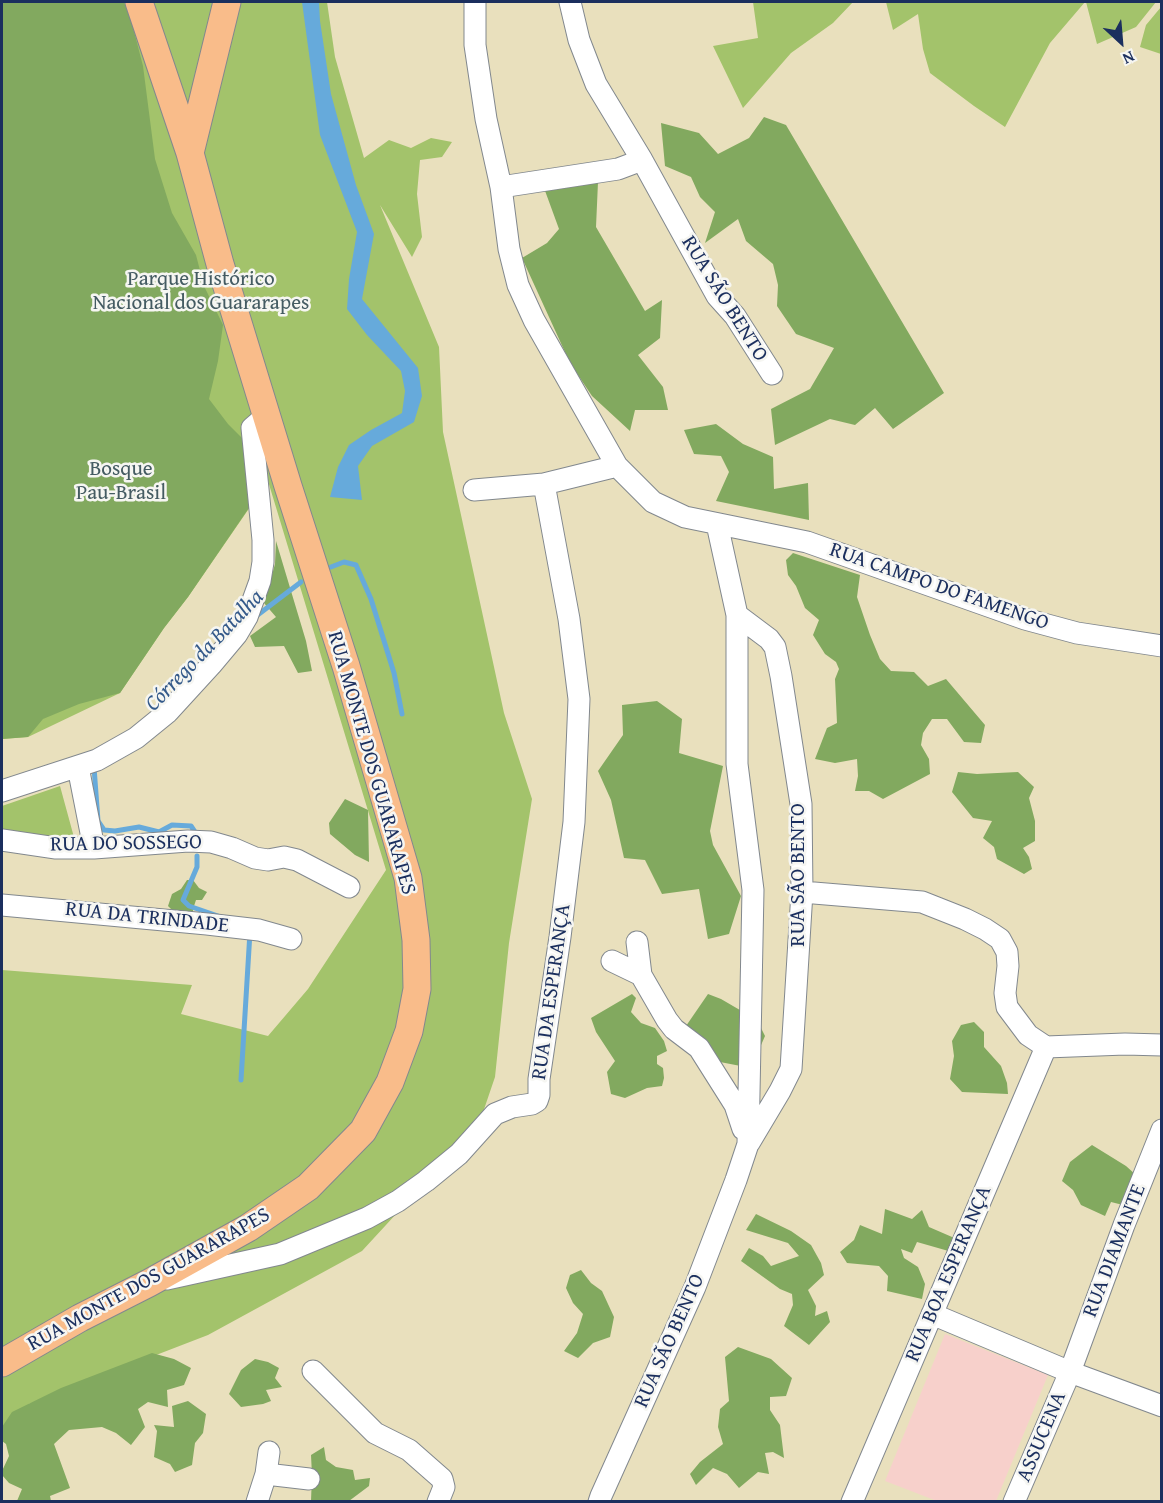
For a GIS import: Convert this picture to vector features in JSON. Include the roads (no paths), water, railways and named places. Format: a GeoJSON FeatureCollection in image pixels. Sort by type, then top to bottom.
{"type":"FeatureCollection","features":[{"type":"Feature","properties":{"kind":"main road","name":"RUA MONTE DOS GUARARAPES"},"geometry":{"type":"LineString","coordinates":[[2,1363],[80,1318],[248,1228],[308,1187],[363,1131],[390,1082],[409,1032],[417,989],[416,940],[408,878],[346,666],[220,264],[190,153],[139,2]]}},
{"type":"Feature","properties":{"kind":"main road"},"geometry":{"type":"LineString","coordinates":[[190,153],[227,2]]}},
{"type":"Feature","properties":{"kind":"street","name":"RUA CAMPO DO FAMENGO"},"geometry":{"type":"LineString","coordinates":[[475,2],[474,45],[486,119],[501,187],[509,249],[518,285],[534,320],[617,466],[652,502],[684,517],[807,542],[1025,619],[1077,633],[1161,646]]}},
{"type":"Feature","properties":{"kind":"street","name":"RUA SÃO BENTO"},"geometry":{"type":"LineString","coordinates":[[570,2],[579,40],[596,84],[642,160],[717,296],[735,316],[772,374]]}},
{"type":"Feature","properties":{"kind":"street"},"geometry":{"type":"LineString","coordinates":[[501,187],[618,169],[642,160]]}},
{"type":"Feature","properties":{"kind":"street"},"geometry":{"type":"LineString","coordinates":[[2,791],[79,774],[97,760],[136,738],[168,712],[237,634],[247,617],[260,581],[263,562],[252,428],[267,415]]}},
{"type":"Feature","properties":{"kind":"street"},"geometry":{"type":"LineString","coordinates":[[474,490],[544,484],[617,466]]}},
{"type":"Feature","properties":{"kind":"street","name":"RUA DA ESPERANÇA"},"geometry":{"type":"LineString","coordinates":[[149,1283],[280,1254],[367,1218],[398,1201],[426,1181],[459,1154],[495,1114],[537,1101],[574,822],[579,699],[569,619],[544,484]]}},
{"type":"Feature","properties":{"kind":"street","name":"RUA SÃO BENTO"},"geometry":{"type":"LineString","coordinates":[[717,524],[737,615],[737,764],[753,890],[748,1144]]}},
{"type":"Feature","properties":{"kind":"street","name":"RUA SÃO BENTO"},"geometry":{"type":"LineString","coordinates":[[599,1502],[695,1287],[748,1144],[791,1069],[802,892],[801,804],[775,647],[769,639],[737,615]]}},
{"type":"Feature","properties":{"kind":"street"},"geometry":{"type":"LineString","coordinates":[[79,774],[94,848]]}},
{"type":"Feature","properties":{"kind":"street","name":"RUA DO SOSSEGO"},"geometry":{"type":"LineString","coordinates":[[2,840],[56,848],[94,848],[188,840],[211,842],[255,858],[268,860],[284,857],[297,860],[349,887]]}},
{"type":"Feature","properties":{"kind":"street"},"geometry":{"type":"LineString","coordinates":[[802,892],[922,902],[965,919],[1000,939],[1007,952],[1006,1007],[1028,1035],[1046,1047],[1161,1045]]}},
{"type":"Feature","properties":{"kind":"street","name":"RUA DA TRINDADE"},"geometry":{"type":"LineString","coordinates":[[2,905],[218,925],[259,930],[291,939]]}},
{"type":"Feature","properties":{"kind":"street"},"geometry":{"type":"LineString","coordinates":[[637,942],[641,975],[674,1029],[699,1048],[735,1105],[748,1144]]}},
{"type":"Feature","properties":{"kind":"street"},"geometry":{"type":"LineString","coordinates":[[612,961],[641,975]]}},
{"type":"Feature","properties":{"kind":"street","name":"RUA BOA ESPERANÇA"},"geometry":{"type":"LineString","coordinates":[[852,1502],[1046,1047]]}},
{"type":"Feature","properties":{"kind":"street","name":"RUA DIAMANTE"},"geometry":{"type":"LineString","coordinates":[[1070,1372],[1161,1130]]}},
{"type":"Feature","properties":{"kind":"street"},"geometry":{"type":"LineString","coordinates":[[932,1314],[1070,1372],[1161,1407]]}},
{"type":"Feature","properties":{"kind":"street"},"geometry":{"type":"LineString","coordinates":[[313,1371],[375,1433],[409,1450],[442,1479],[444,1487],[440,1498]]}},
{"type":"Feature","properties":{"kind":"street","name":"ASSUCENA"},"geometry":{"type":"LineString","coordinates":[[1014,1502],[1070,1372]]}},
{"type":"Feature","properties":{"kind":"street"},"geometry":{"type":"LineString","coordinates":[[257,1502],[266,1474],[269,1452]]}},
{"type":"Feature","properties":{"kind":"street"},"geometry":{"type":"LineString","coordinates":[[266,1474],[309,1479]]}},
{"type":"Feature","properties":{"kind":"water"},"geometry":{"type":"Polygon","coordinates":[[[302,2],[319,2],[331,94],[356,185],[374,234],[362,299],[418,368],[422,396],[414,422],[372,446],[358,466],[362,500],[330,497],[338,467],[349,445],[402,413],[405,391],[401,371],[367,335],[347,309],[349,279],[357,232],[320,135],[302,2]]]}},
{"type":"Feature","properties":{"kind":"waterway","name":"Córrego da Batalha"},"geometry":{"type":"LineString","coordinates":[[331,567],[344,562],[356,565],[371,599],[394,673],[402,714]]}},
{"type":"Feature","properties":{"kind":"waterway","name":"Córrego da Batalha"},"geometry":{"type":"LineString","coordinates":[[255,617],[301,582]]}},
{"type":"Feature","properties":{"kind":"waterway"},"geometry":{"type":"LineString","coordinates":[[94,767],[98,821],[104,830],[115,831],[139,827],[159,832],[172,825],[191,826],[197,835]]}},
{"type":"Feature","properties":{"kind":"waterway"},"geometry":{"type":"LineString","coordinates":[[197,856],[197,867],[183,900],[189,906],[218,916]]}},
{"type":"Feature","properties":{"kind":"waterway"},"geometry":{"type":"LineString","coordinates":[[241,1080],[250,932]]}},
{"type":"Feature","properties":{"kind":"park label","name":"Parque Histórico Nacional dos Guararapes"},"geometry":{"type":"Point","coordinates":[201,292]}},
{"type":"Feature","properties":{"kind":"park label","name":"Bosque Pau-Brasil"},"geometry":{"type":"Point","coordinates":[121,482]}}]}
